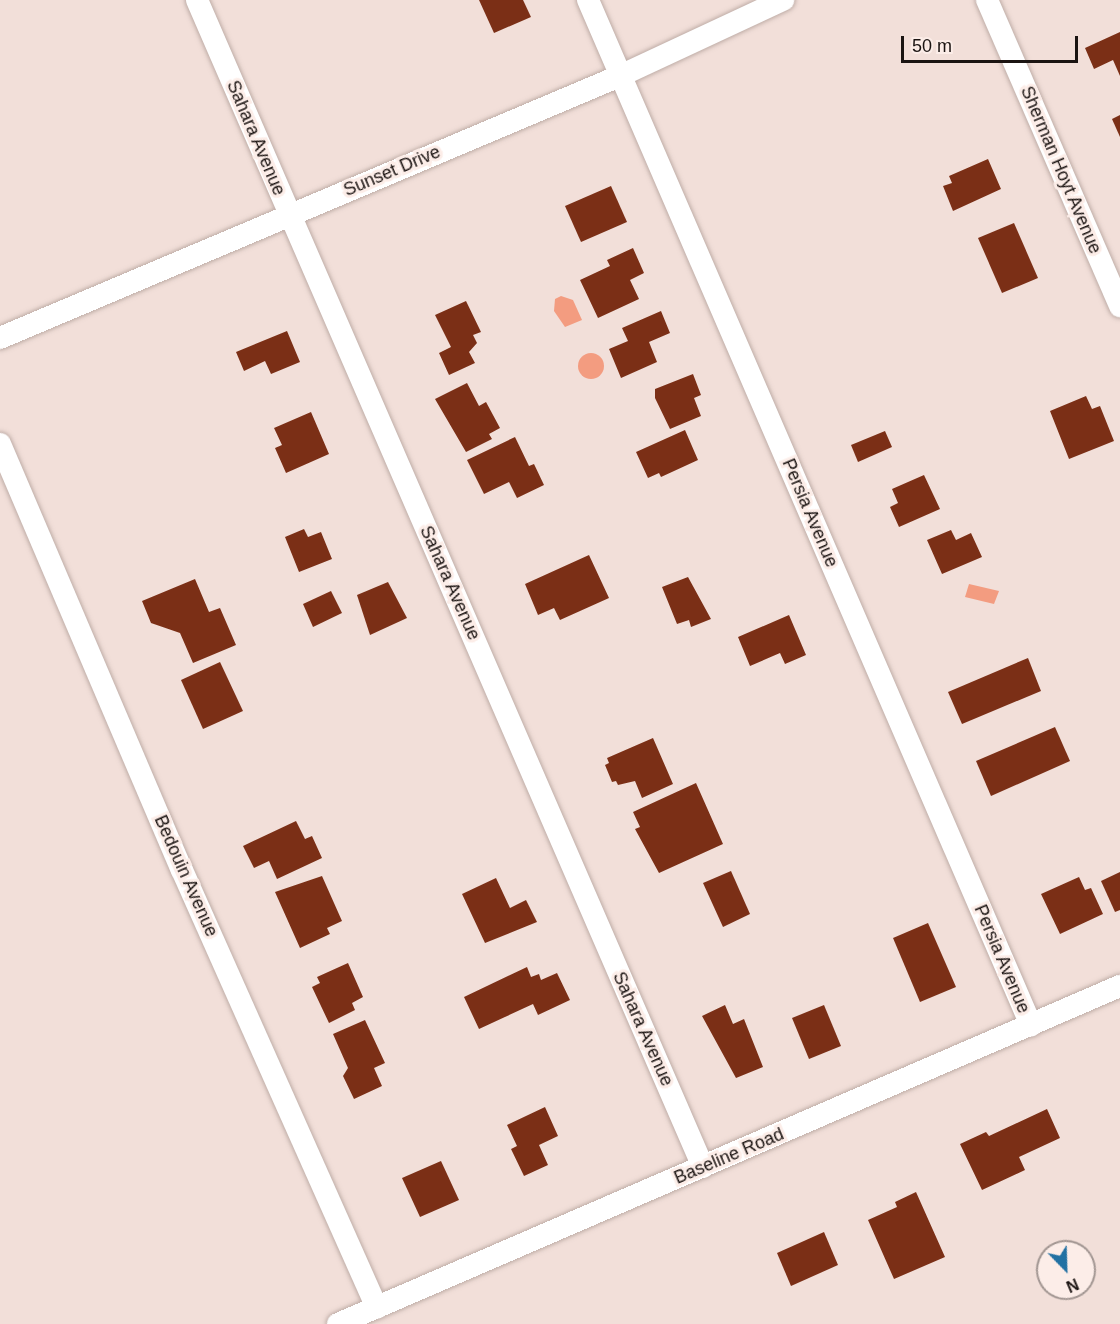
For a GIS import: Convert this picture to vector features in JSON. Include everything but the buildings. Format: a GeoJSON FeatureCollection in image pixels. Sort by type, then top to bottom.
{"type":"FeatureCollection","features":[{"type":"Feature","properties":{"kind":"street","name":"Sahara Avenue"},"geometry":{"type":"LineString","coordinates":[[197,0],[703,1167]]}},
{"type":"Feature","properties":{"kind":"street","name":"Persia Avenue"},"geometry":{"type":"LineString","coordinates":[[588,0],[1031,1025]]}},
{"type":"Feature","properties":{"kind":"street","name":"Sunset Drive"},"geometry":{"type":"LineString","coordinates":[[0,338],[622,75],[783,0]]}},
{"type":"Feature","properties":{"kind":"street","name":"Sherman Hoyt Avenue"},"geometry":{"type":"LineString","coordinates":[[987,0],[1120,306]]}},
{"type":"Feature","properties":{"kind":"street","name":"Bedouin Avenue"},"geometry":{"type":"LineString","coordinates":[[0,444],[182,870],[377,1307]]}},
{"type":"Feature","properties":{"kind":"street","name":"Baseline Road"},"geometry":{"type":"LineString","coordinates":[[338,1324],[1120,986]]}},
{"type":"Feature","properties":{"kind":"shaded area"},"geometry":{"type":"Polygon","coordinates":[[[561,296],[573,300],[582,320],[565,327],[554,311],[555,299],[561,296]]]}},
{"type":"Feature","properties":{"kind":"shaded area"},"geometry":{"type":"Polygon","coordinates":[[[591,353],[600,357],[604,366],[600,375],[591,379],[582,375],[578,366],[582,357],[591,353]]]}},
{"type":"Feature","properties":{"kind":"shaded area"},"geometry":{"type":"Polygon","coordinates":[[[969,584],[999,591],[994,604],[965,597],[969,584]]]}}]}
